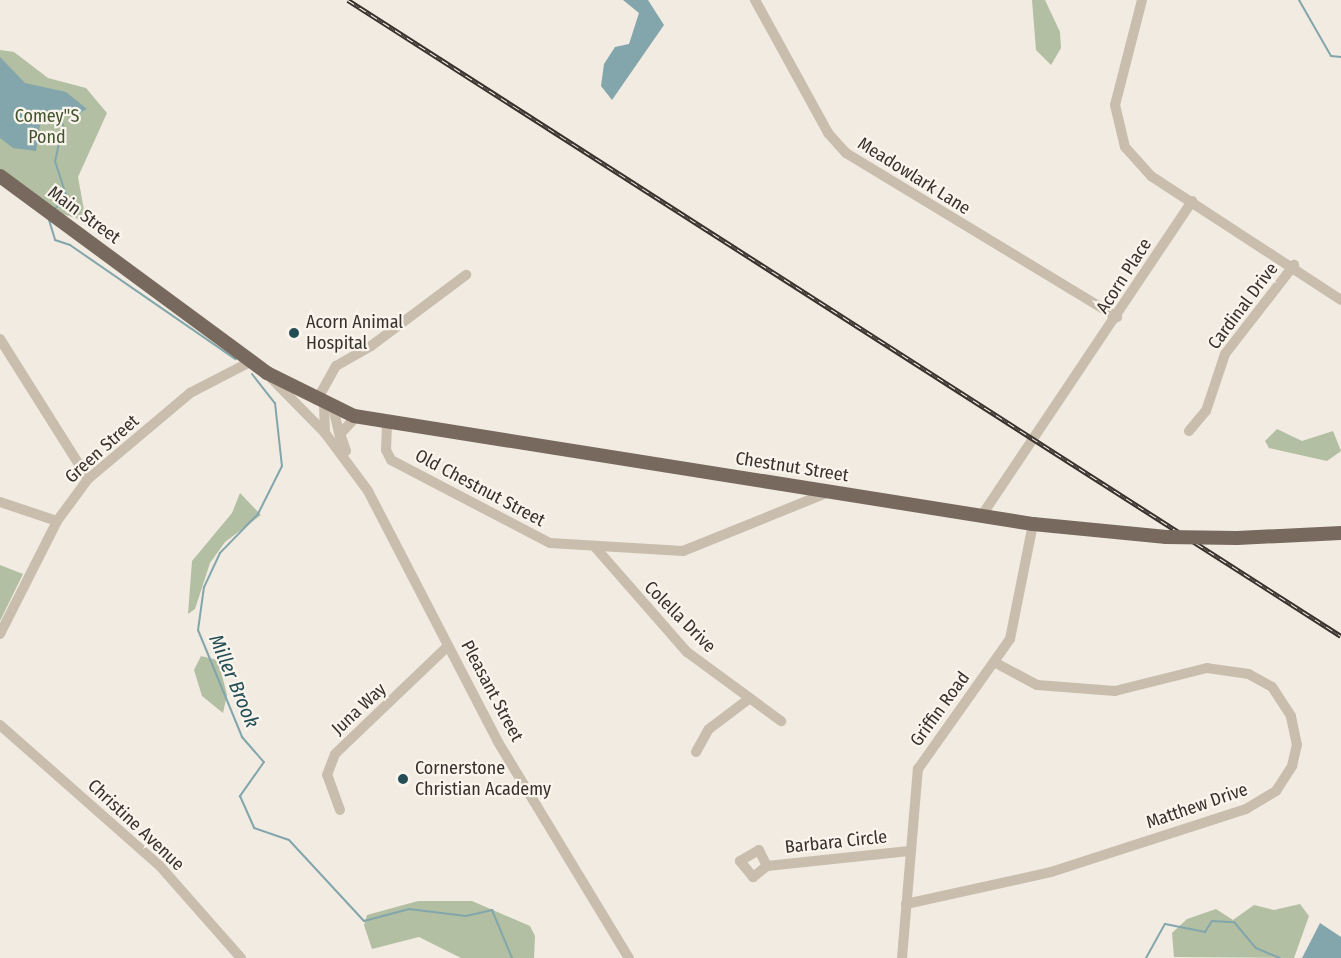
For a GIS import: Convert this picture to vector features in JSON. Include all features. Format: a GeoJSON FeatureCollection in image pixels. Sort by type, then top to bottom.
{"type":"FeatureCollection","features":[{"type":"Feature","properties":{"kind":"main road","name":"Main Street"},"geometry":{"type":"LineString","coordinates":[[0,176],[252,361]]}},
{"type":"Feature","properties":{"kind":"main road","name":"Chestnut Street"},"geometry":{"type":"LineString","coordinates":[[252,361],[267,373],[325,404],[357,416],[387,423],[1033,524],[1166,537],[1237,538],[1341,533]]}},
{"type":"Feature","properties":{"kind":"street","name":"Meadowlark Lane"},"geometry":{"type":"LineString","coordinates":[[755,0],[828,133],[846,153],[1117,317]]}},
{"type":"Feature","properties":{"kind":"street"},"geometry":{"type":"LineString","coordinates":[[1142,0],[1115,105],[1121,138],[1151,176],[1294,265],[1341,300]]}},
{"type":"Feature","properties":{"kind":"street","name":"Acorn Place"},"geometry":{"type":"LineString","coordinates":[[982,515],[1117,317],[1192,201]]}},
{"type":"Feature","properties":{"kind":"street","name":"Cardinal Drive"},"geometry":{"type":"LineString","coordinates":[[1189,431],[1206,411],[1225,354],[1294,265]]}},
{"type":"Feature","properties":{"kind":"street"},"geometry":{"type":"LineString","coordinates":[[325,433],[325,404],[331,370],[344,359],[371,346],[466,274]]}},
{"type":"Feature","properties":{"kind":"street"},"geometry":{"type":"LineString","coordinates":[[0,339],[88,478]]}},
{"type":"Feature","properties":{"kind":"street","name":"Green Street"},"geometry":{"type":"LineString","coordinates":[[0,634],[57,521],[88,478],[190,393],[252,361]]}},
{"type":"Feature","properties":{"kind":"street","name":"Pleasant Street"},"geometry":{"type":"LineString","coordinates":[[267,373],[325,433],[352,465]]}},
{"type":"Feature","properties":{"kind":"street","name":"Pleasant Street"},"geometry":{"type":"LineString","coordinates":[[325,404],[352,465],[539,813],[629,958]]}},
{"type":"Feature","properties":{"kind":"street"},"geometry":{"type":"LineString","coordinates":[[341,441],[344,425],[357,416]]}},
{"type":"Feature","properties":{"kind":"street","name":"Old Chestnut Street"},"geometry":{"type":"LineString","coordinates":[[387,423],[386,450],[391,460],[534,539],[595,547],[699,548],[831,491]]}},
{"type":"Feature","properties":{"kind":"street"},"geometry":{"type":"LineString","coordinates":[[0,502],[57,521]]}},
{"type":"Feature","properties":{"kind":"street","name":"Griffin Road"},"geometry":{"type":"LineString","coordinates":[[902,958],[909,851],[918,769],[994,662],[1018,620],[1033,524]]}},
{"type":"Feature","properties":{"kind":"street","name":"Colella Drive"},"geometry":{"type":"LineString","coordinates":[[595,547],[687,652],[781,721]]}},
{"type":"Feature","properties":{"kind":"street","name":"Juna Way"},"geometry":{"type":"LineString","coordinates":[[340,810],[327,775],[335,754],[448,646]]}},
{"type":"Feature","properties":{"kind":"street","name":"Matthew Drive"},"geometry":{"type":"LineString","coordinates":[[906,904],[1051,873],[1246,809],[1276,791],[1292,766],[1296,746],[1291,716],[1272,687],[1249,674],[1207,668],[1146,687],[1108,690],[1036,685],[994,662]]}},
{"type":"Feature","properties":{"kind":"street"},"geometry":{"type":"LineString","coordinates":[[696,752],[709,729],[750,698]]}},
{"type":"Feature","properties":{"kind":"street","name":"Christine Avenue"},"geometry":{"type":"LineString","coordinates":[[0,725],[159,865],[241,958]]}},
{"type":"Feature","properties":{"kind":"street","name":"Barbara Circle"},"geometry":{"type":"LineString","coordinates":[[767,866],[909,851]]}},
{"type":"Feature","properties":{"kind":"green space"},"geometry":{"type":"Polygon","coordinates":[[[1032,0],[1045,0],[1060,32],[1061,48],[1051,65],[1036,50],[1032,0]]]}},
{"type":"Feature","properties":{"kind":"green space","name":"Comey\"S Pond"},"geometry":{"type":"Polygon","coordinates":[[[0,50],[14,52],[48,78],[86,88],[107,113],[78,177],[86,221],[59,213],[0,169],[0,50]]]}},
{"type":"Feature","properties":{"kind":"green space"},"geometry":{"type":"Polygon","coordinates":[[[1277,429],[1302,441],[1333,431],[1341,451],[1327,461],[1269,448],[1265,441],[1277,429]]]}},
{"type":"Feature","properties":{"kind":"green space"},"geometry":{"type":"Polygon","coordinates":[[[240,493],[261,515],[225,542],[210,563],[195,609],[188,614],[192,561],[232,513],[240,493]]]}},
{"type":"Feature","properties":{"kind":"green space"},"geometry":{"type":"Polygon","coordinates":[[[0,565],[23,574],[0,621],[0,565]]]}},
{"type":"Feature","properties":{"kind":"green space"},"geometry":{"type":"Polygon","coordinates":[[[201,656],[217,660],[227,695],[223,713],[202,696],[194,670],[201,656]]]}},
{"type":"Feature","properties":{"kind":"green space"},"geometry":{"type":"Polygon","coordinates":[[[418,901],[472,901],[530,926],[535,936],[534,958],[461,958],[419,937],[372,949],[364,925],[367,915],[418,901]]]}},
{"type":"Feature","properties":{"kind":"green space"},"geometry":{"type":"Polygon","coordinates":[[[1300,904],[1309,916],[1294,958],[1174,957],[1172,933],[1187,919],[1216,909],[1233,920],[1254,905],[1274,910],[1300,904]]]}},
{"type":"Feature","properties":{"kind":"water"},"geometry":{"type":"Polygon","coordinates":[[[623,0],[648,0],[664,25],[612,100],[601,86],[604,64],[615,47],[629,44],[639,13],[623,0]]]}},
{"type":"Feature","properties":{"kind":"water"},"geometry":{"type":"Polygon","coordinates":[[[0,57],[25,83],[66,92],[87,109],[74,116],[63,110],[48,116],[40,125],[36,151],[13,148],[0,138],[0,57]]]}},
{"type":"Feature","properties":{"kind":"water"},"geometry":{"type":"Polygon","coordinates":[[[1320,923],[1341,937],[1341,958],[1302,958],[1320,923]]]}},
{"type":"Feature","properties":{"kind":"waterway"},"geometry":{"type":"LineString","coordinates":[[1299,0],[1331,56],[1341,57]]}},
{"type":"Feature","properties":{"kind":"waterway","name":"Miller Brook"},"geometry":{"type":"LineString","coordinates":[[55,209],[66,195],[55,162],[63,125],[57,111]]}},
{"type":"Feature","properties":{"kind":"waterway","name":"Miller Brook"},"geometry":{"type":"LineString","coordinates":[[49,220],[55,240],[70,245],[235,359]]}},
{"type":"Feature","properties":{"kind":"waterway","name":"Miller Brook"},"geometry":{"type":"LineString","coordinates":[[252,374],[275,403],[282,466],[258,514],[220,553],[204,587],[198,630],[242,737],[264,762],[240,796],[254,828],[289,840],[364,921],[409,909],[466,916],[492,910],[512,958]]}},
{"type":"Feature","properties":{"kind":"waterway","name":"Miller Brook"},"geometry":{"type":"LineString","coordinates":[[1146,958],[1165,924],[1205,932],[1212,921],[1234,922],[1256,948],[1280,958]]}},
{"type":"Feature","properties":{"kind":"railway"},"geometry":{"type":"LineString","coordinates":[[348,0],[1341,636]]}},
{"type":"Feature","properties":{"kind":"place","name":"Acorn Animal Hospital"},"geometry":{"type":"Point","coordinates":[294,333]}},
{"type":"Feature","properties":{"kind":"place","name":"Cornerstone Christian Academy"},"geometry":{"type":"Point","coordinates":[403,779]}}]}
